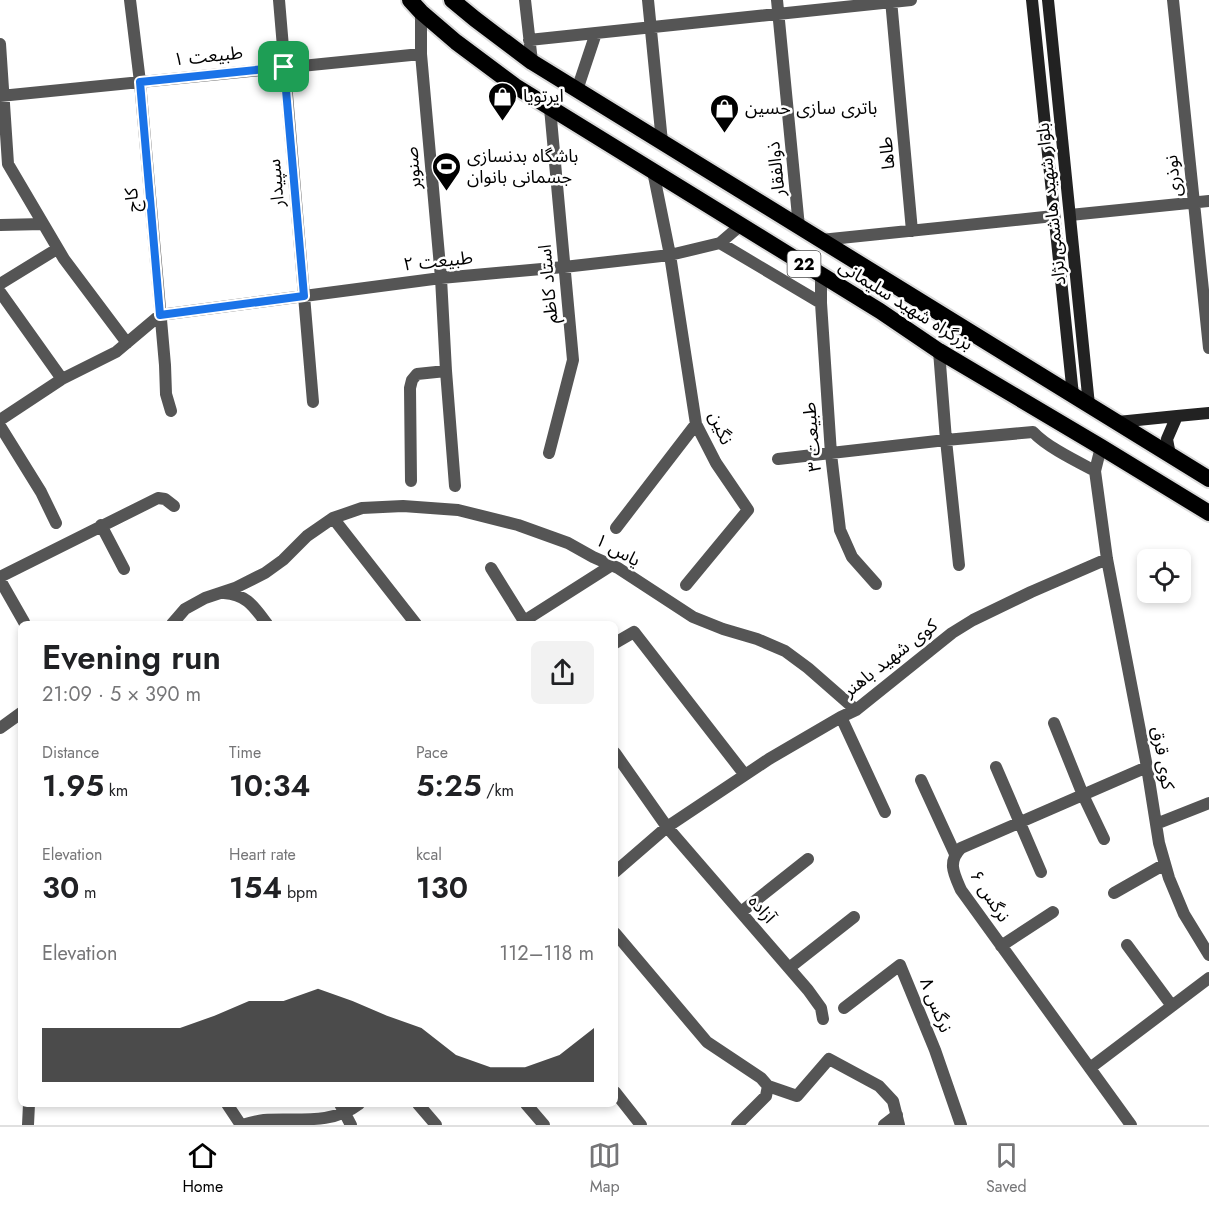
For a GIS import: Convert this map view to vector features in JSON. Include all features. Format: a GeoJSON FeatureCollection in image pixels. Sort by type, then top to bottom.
{"type":"FeatureCollection","features":[{"type":"Feature","properties":{"kind":"highway","name":"بزرگراه شهید سلیمانی"},"geometry":{"type":"LineString","coordinates":[[452,0],[532,62],[1209,478]]}},
{"type":"Feature","properties":{"kind":"highway","name":"بزرگراه شهید سلیمانی"},"geometry":{"type":"LineString","coordinates":[[415,6],[456,42],[515,86],[821,274],[939,351],[1209,513]]}},
{"type":"Feature","properties":{"kind":"main road","name":"بلوار شهید هاشمی نژاد"},"geometry":{"type":"LineString","coordinates":[[1032,0],[1073,395]]}},
{"type":"Feature","properties":{"kind":"main road","name":"بلوار شهید هاشمی نژاد"},"geometry":{"type":"LineString","coordinates":[[1048,0],[1089,405]]}},
{"type":"Feature","properties":{"kind":"main road"},"geometry":{"type":"LineString","coordinates":[[1054,216],[1070,215]]}},
{"type":"Feature","properties":{"kind":"main road"},"geometry":{"type":"LineString","coordinates":[[1118,422],[1209,413]]}},
{"type":"Feature","properties":{"kind":"main road"},"geometry":{"type":"LineString","coordinates":[[1170,455],[1167,439],[1177,416]]}},
{"type":"Feature","properties":{"kind":"street","name":"کاج"},"geometry":{"type":"LineString","coordinates":[[130,0],[140,82],[166,394],[171,411]]}},
{"type":"Feature","properties":{"kind":"street","name":"سپیدار"},"geometry":{"type":"LineString","coordinates":[[279,0],[313,402]]}},
{"type":"Feature","properties":{"kind":"street"},"geometry":{"type":"LineString","coordinates":[[525,0],[532,62]]}},
{"type":"Feature","properties":{"kind":"street"},"geometry":{"type":"LineString","coordinates":[[648,0],[662,142]]}},
{"type":"Feature","properties":{"kind":"street","name":"ذوالفقار"},"geometry":{"type":"LineString","coordinates":[[777,0],[799,227]]}},
{"type":"Feature","properties":{"kind":"street"},"geometry":{"type":"LineString","coordinates":[[529,40],[911,0]]}},
{"type":"Feature","properties":{"kind":"street","name":"نوذری"},"geometry":{"type":"LineString","coordinates":[[1173,0],[1209,348]]}},
{"type":"Feature","properties":{"kind":"street","name":"طاها"},"geometry":{"type":"LineString","coordinates":[[891,1],[912,231]]}},
{"type":"Feature","properties":{"kind":"street","name":"صنوبر"},"geometry":{"type":"LineString","coordinates":[[415,6],[441,279],[455,486]]}},
{"type":"Feature","properties":{"kind":"street"},"geometry":{"type":"LineString","coordinates":[[577,90],[596,33]]}},
{"type":"Feature","properties":{"kind":"street"},"geometry":{"type":"LineString","coordinates":[[0,44],[8,164],[57,249],[127,343]]}},
{"type":"Feature","properties":{"kind":"street","name":"طبیعت ۱"},"geometry":{"type":"LineString","coordinates":[[2,96],[421,54]]}},
{"type":"Feature","properties":{"kind":"street","name":"استاد کاظم"},"geometry":{"type":"LineString","coordinates":[[549,453],[573,360],[550,108]]}},
{"type":"Feature","properties":{"kind":"street","name":"نگین"},"geometry":{"type":"LineString","coordinates":[[653,171],[670,255],[696,424],[716,463],[748,510],[686,585]]}},
{"type":"Feature","properties":{"kind":"street"},"geometry":{"type":"LineString","coordinates":[[1070,215],[1209,201]]}},
{"type":"Feature","properties":{"kind":"street"},"geometry":{"type":"LineString","coordinates":[[821,240],[1054,216]]}},
{"type":"Feature","properties":{"kind":"street"},"geometry":{"type":"LineString","coordinates":[[0,225],[43,224]]}},
{"type":"Feature","properties":{"kind":"street"},"geometry":{"type":"LineString","coordinates":[[741,225],[720,243],[821,303]]}},
{"type":"Feature","properties":{"kind":"street","name":"طبیعت ۲"},"geometry":{"type":"LineString","coordinates":[[160,315],[441,279],[670,255],[720,243]]}},
{"type":"Feature","properties":{"kind":"street"},"geometry":{"type":"LineString","coordinates":[[0,284],[57,249]]}},
{"type":"Feature","properties":{"kind":"street","name":"طبیعت ٣"},"geometry":{"type":"LineString","coordinates":[[821,274],[831,454],[840,530],[852,557],[876,584]]}},
{"type":"Feature","properties":{"kind":"street"},"geometry":{"type":"LineString","coordinates":[[0,292],[62,379]]}},
{"type":"Feature","properties":{"kind":"street"},"geometry":{"type":"LineString","coordinates":[[0,420],[62,379],[116,351],[160,315]]}},
{"type":"Feature","properties":{"kind":"street"},"geometry":{"type":"LineString","coordinates":[[939,351],[959,566]]}},
{"type":"Feature","properties":{"kind":"street"},"geometry":{"type":"LineString","coordinates":[[411,482],[410,388],[412,380],[417,374],[446,372]]}},
{"type":"Feature","properties":{"kind":"street"},"geometry":{"type":"LineString","coordinates":[[616,528],[696,424]]}},
{"type":"Feature","properties":{"kind":"street"},"geometry":{"type":"LineString","coordinates":[[0,426],[41,492],[56,523]]}},
{"type":"Feature","properties":{"kind":"street"},"geometry":{"type":"LineString","coordinates":[[777,459],[1033,432],[1052,447],[1095,471]]}},
{"type":"Feature","properties":{"kind":"street"},"geometry":{"type":"LineString","coordinates":[[1101,447],[1095,471],[1107,559]]}},
{"type":"Feature","properties":{"kind":"street"},"geometry":{"type":"LineString","coordinates":[[23,621],[0,578],[158,498],[165,499],[174,506]]}},
{"type":"Feature","properties":{"kind":"street","name":"یاس ۱"},"geometry":{"type":"LineString","coordinates":[[174,621],[185,609],[205,598],[235,588],[265,573],[283,560],[307,536],[333,518],[372,507],[403,506],[458,510],[518,525],[568,543],[612,565],[693,617],[785,651],[856,710]]}},
{"type":"Feature","properties":{"kind":"street"},"geometry":{"type":"LineString","coordinates":[[333,518],[414,621]]}},
{"type":"Feature","properties":{"kind":"street"},"geometry":{"type":"LineString","coordinates":[[101,525],[124,569]]}},
{"type":"Feature","properties":{"kind":"street","name":"کوی شهید باهنر"},"geometry":{"type":"LineString","coordinates":[[618,869],[667,827],[769,759],[856,710],[952,633],[1031,592],[1107,559]]}},
{"type":"Feature","properties":{"kind":"street","name":"کوی قرق"},"geometry":{"type":"LineString","coordinates":[[1107,559],[1168,878],[1184,914],[1209,955]]}},
{"type":"Feature","properties":{"kind":"street"},"geometry":{"type":"LineString","coordinates":[[490,568],[524,621],[612,565]]}},
{"type":"Feature","properties":{"kind":"street"},"geometry":{"type":"LineString","coordinates":[[220,593],[239,595],[250,601],[265,621]]}},
{"type":"Feature","properties":{"kind":"street"},"geometry":{"type":"LineString","coordinates":[[618,641],[634,632],[745,775]]}},
{"type":"Feature","properties":{"kind":"street"},"geometry":{"type":"LineString","coordinates":[[0,728],[18,715]]}},
{"type":"Feature","properties":{"kind":"street"},"geometry":{"type":"LineString","coordinates":[[840,717],[885,812]]}},
{"type":"Feature","properties":{"kind":"street"},"geometry":{"type":"LineString","coordinates":[[1054,723],[1083,795],[1104,839]]}},
{"type":"Feature","properties":{"kind":"street","name":"آزاده"},"geometry":{"type":"LineString","coordinates":[[618,757],[667,827],[821,1008],[823,1019]]}},
{"type":"Feature","properties":{"kind":"street"},"geometry":{"type":"LineString","coordinates":[[996,767],[1041,872]]}},
{"type":"Feature","properties":{"kind":"street","name":"نرگس ۶"},"geometry":{"type":"LineString","coordinates":[[1131,1125],[962,890],[954,875],[953,862],[955,854],[961,848],[1147,767]]}},
{"type":"Feature","properties":{"kind":"street"},"geometry":{"type":"LineString","coordinates":[[921,780],[955,854]]}},
{"type":"Feature","properties":{"kind":"street"},"geometry":{"type":"LineString","coordinates":[[1156,824],[1209,803]]}},
{"type":"Feature","properties":{"kind":"street"},"geometry":{"type":"LineString","coordinates":[[741,912],[808,859]]}},
{"type":"Feature","properties":{"kind":"street"},"geometry":{"type":"LineString","coordinates":[[1114,893],[1165,864]]}},
{"type":"Feature","properties":{"kind":"street"},"geometry":{"type":"LineString","coordinates":[[1001,946],[1053,912]]}},
{"type":"Feature","properties":{"kind":"street"},"geometry":{"type":"LineString","coordinates":[[789,968],[854,917]]}},
{"type":"Feature","properties":{"kind":"street"},"geometry":{"type":"LineString","coordinates":[[618,937],[707,1042],[761,1078],[768,1086],[797,1096],[829,1059],[879,1086],[893,1101],[898,1120],[884,1125]]}},
{"type":"Feature","properties":{"kind":"street"},"geometry":{"type":"LineString","coordinates":[[1127,945],[1172,1006]]}},
{"type":"Feature","properties":{"kind":"street","name":"نرگس ۸"},"geometry":{"type":"LineString","coordinates":[[844,1008],[900,965],[935,1050],[961,1125]]}},
{"type":"Feature","properties":{"kind":"street"},"geometry":{"type":"LineString","coordinates":[[1090,1068],[1209,978]]}},
{"type":"Feature","properties":{"kind":"street"},"geometry":{"type":"LineString","coordinates":[[737,1125],[766,1096],[768,1086]]}},
{"type":"Feature","properties":{"kind":"street"},"geometry":{"type":"LineString","coordinates":[[618,1096],[641,1125]]}},
{"type":"Feature","properties":{"kind":"street"},"geometry":{"type":"LineString","coordinates":[[28,1125],[29,1107]]}},
{"type":"Feature","properties":{"kind":"street"},"geometry":{"type":"LineString","coordinates":[[229,1107],[241,1125],[328,1118],[342,1109],[351,1125]]}},
{"type":"Feature","properties":{"kind":"street"},"geometry":{"type":"LineString","coordinates":[[421,1107],[436,1125]]}},
{"type":"Feature","properties":{"kind":"street"},"geometry":{"type":"LineString","coordinates":[[529,1107],[544,1125]]}},
{"type":"Feature","properties":{"kind":"place","name":"ایرتویا"},"geometry":{"type":"Point","coordinates":[502,122]}},
{"type":"Feature","properties":{"kind":"place","name":"باتری سازی حسین"},"geometry":{"type":"Point","coordinates":[724,134]}},
{"type":"Feature","properties":{"kind":"place","name":"باشگاه بدنسازی جسمانی بانوان"},"geometry":{"type":"Point","coordinates":[446,192]}},
{"type":"Feature","properties":{"kind":"route"},"geometry":{"type":"LineString","coordinates":[[284,67],[304,296],[160,315],[140,82],[284,67]]}}]}
